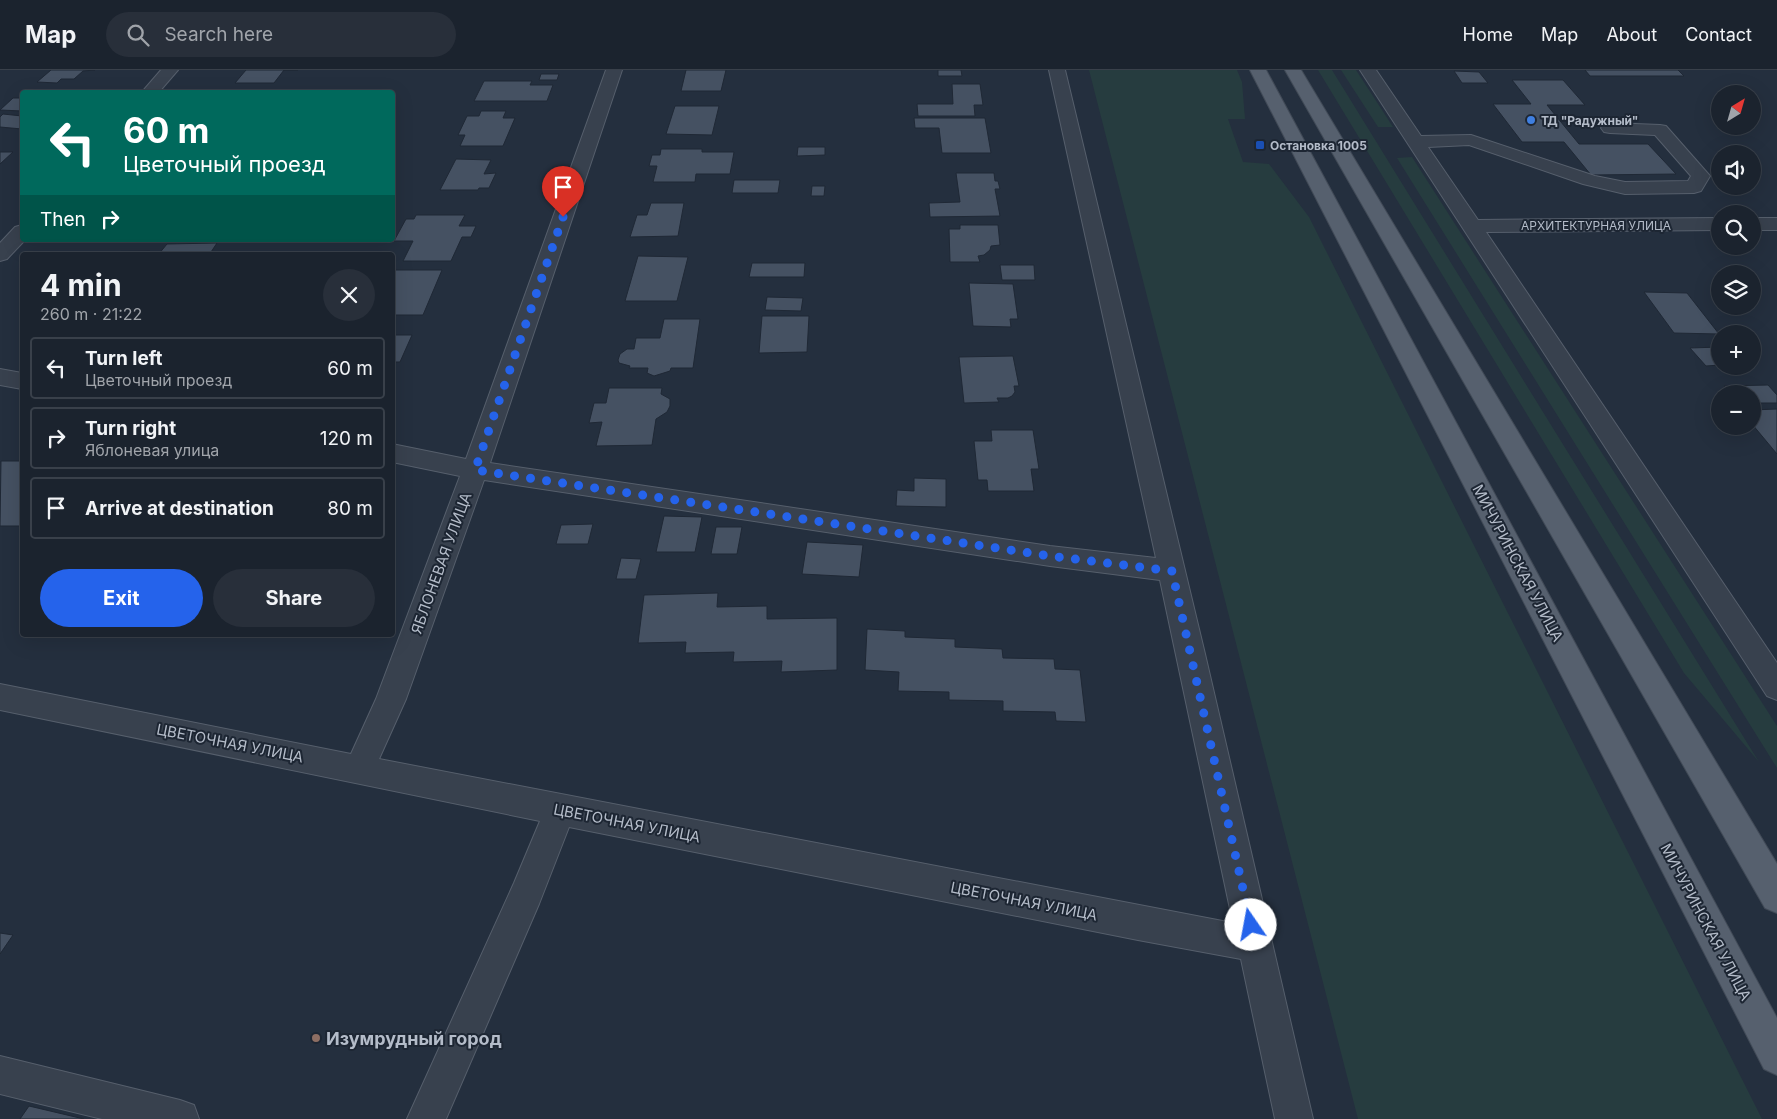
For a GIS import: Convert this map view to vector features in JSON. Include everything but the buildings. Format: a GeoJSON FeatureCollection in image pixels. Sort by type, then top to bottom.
{"type":"FeatureCollection","features":[{"type":"Feature","properties":{"kind":"main road","name":"МИЧУРИНСКАЯ УЛИЦА"},"geometry":{"type":"LineString","coordinates":[[1258,70],[1777,1056]]}},
{"type":"Feature","properties":{"kind":"main road"},"geometry":{"type":"LineString","coordinates":[[1293,70],[1777,896]]}},
{"type":"Feature","properties":{"kind":"street"},"geometry":{"type":"LineString","coordinates":[[152,90],[170,70]]}},
{"type":"Feature","properties":{"kind":"street","name":"ЯБЛОНЕВАЯ УЛИЦА"},"geometry":{"type":"LineString","coordinates":[[359,769],[391,699],[475,470],[614,70]]}},
{"type":"Feature","properties":{"kind":"street"},"geometry":{"type":"LineString","coordinates":[[1057,70],[1172,571],[1294,1119]]}},
{"type":"Feature","properties":{"kind":"street"},"geometry":{"type":"LineString","coordinates":[[1368,70],[1777,687]]}},
{"type":"Feature","properties":{"kind":"street"},"geometry":{"type":"LineString","coordinates":[[1416,142],[1471,140],[1590,180],[1625,188],[1694,187],[1701,176],[1660,130],[1610,128]]}},
{"type":"Feature","properties":{"kind":"street","name":"АРХИТЕКТУРНАЯ УЛИЦА"},"geometry":{"type":"LineString","coordinates":[[1472,226],[1711,224]]}},
{"type":"Feature","properties":{"kind":"street"},"geometry":{"type":"LineString","coordinates":[[1761,224],[1777,224]]}},
{"type":"Feature","properties":{"kind":"street"},"geometry":{"type":"LineString","coordinates":[[0,255],[14,233]]}},
{"type":"Feature","properties":{"kind":"street"},"geometry":{"type":"LineString","coordinates":[[0,377],[20,381]]}},
{"type":"Feature","properties":{"kind":"street"},"geometry":{"type":"LineString","coordinates":[[395,454],[475,470],[1050,556],[1172,571]]}},
{"type":"Feature","properties":{"kind":"street","name":"ЦВЕТОЧНАЯ УЛИЦА"},"geometry":{"type":"LineString","coordinates":[[0,697],[560,810],[1138,923],[1255,944]]}},
{"type":"Feature","properties":{"kind":"street"},"geometry":{"type":"LineString","coordinates":[[426,1119],[527,892],[560,810]]}},
{"type":"Feature","properties":{"kind":"street"},"geometry":{"type":"LineString","coordinates":[[0,1075],[180,1119]]}},
{"type":"Feature","properties":{"kind":"green space"},"geometry":{"type":"Polygon","coordinates":[[[1089,70],[1237,70],[1242,82],[1245,119],[1228,119],[1243,162],[1269,164],[1309,217],[1762,1119],[1358,1119],[1089,70]]]}},
{"type":"Feature","properties":{"kind":"green space"},"geometry":{"type":"Polygon","coordinates":[[[1318,70],[1332,70],[1759,762],[1684,673],[1318,70]]]}},
{"type":"Feature","properties":{"kind":"green space"},"geometry":{"type":"Polygon","coordinates":[[[1341,70],[1356,70],[1393,127],[1378,127],[1341,70]]]}},
{"type":"Feature","properties":{"kind":"green space"},"geometry":{"type":"Polygon","coordinates":[[[1412,157],[1777,726],[1777,768],[1397,158],[1412,157]]]}},
{"type":"Feature","properties":{"kind":"place","name":"ТД \"Радужный\""},"geometry":{"type":"Point","coordinates":[1531,120]}},
{"type":"Feature","properties":{"kind":"place","name":"Остановка 1005"},"geometry":{"type":"Point","coordinates":[1260,145]}},
{"type":"Feature","properties":{"kind":"place","name":"Изумрудный город"},"geometry":{"type":"Point","coordinates":[316,1038]}},
{"type":"Feature","properties":{"kind":"route"},"geometry":{"type":"LineString","coordinates":[[563,217],[475,470],[1050,556],[1172,571],[1251,925]]}}]}
